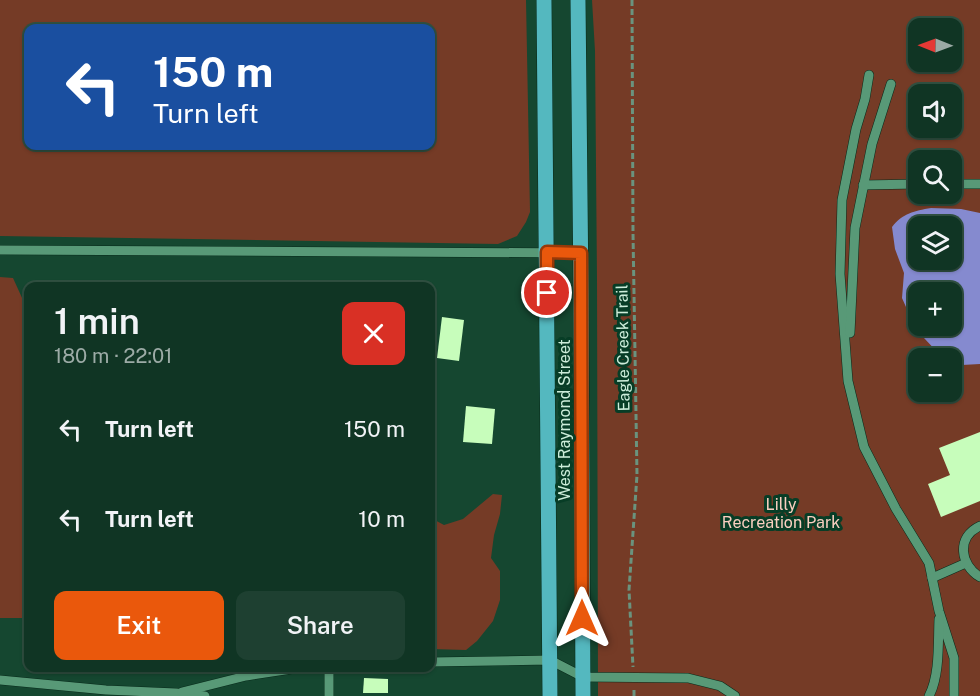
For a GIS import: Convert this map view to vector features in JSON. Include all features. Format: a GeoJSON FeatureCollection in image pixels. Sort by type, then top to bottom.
{"type":"FeatureCollection","features":[{"type":"Feature","properties":{"kind":"main road","name":"West Raymond Street"},"geometry":{"type":"LineString","coordinates":[[544,0],[550,696]]}},
{"type":"Feature","properties":{"kind":"main road","name":"West Raymond Street"},"geometry":{"type":"LineString","coordinates":[[578,0],[583,696]]}},
{"type":"Feature","properties":{"kind":"lane"},"geometry":{"type":"LineString","coordinates":[[869,75],[842,200],[840,274],[848,381],[864,447],[896,509],[929,563],[939,611],[954,658],[954,696]]}},
{"type":"Feature","properties":{"kind":"lane"},"geometry":{"type":"LineString","coordinates":[[848,381],[855,228],[872,144],[891,84]]}},
{"type":"Feature","properties":{"kind":"lane"},"geometry":{"type":"LineString","coordinates":[[863,185],[908,184]]}},
{"type":"Feature","properties":{"kind":"lane"},"geometry":{"type":"LineString","coordinates":[[962,184],[980,184]]}},
{"type":"Feature","properties":{"kind":"lane"},"geometry":{"type":"LineString","coordinates":[[0,250],[581,253]]}},
{"type":"Feature","properties":{"kind":"lane"},"geometry":{"type":"LineString","coordinates":[[980,526],[968,535],[963,553],[971,571],[980,577]]}},
{"type":"Feature","properties":{"kind":"lane"},"geometry":{"type":"LineString","coordinates":[[932,578],[966,563]]}},
{"type":"Feature","properties":{"kind":"lane"},"geometry":{"type":"LineString","coordinates":[[929,696],[933,689],[938,656],[939,611]]}},
{"type":"Feature","properties":{"kind":"lane"},"geometry":{"type":"LineString","coordinates":[[435,662],[550,660],[583,677],[688,678],[720,686],[735,696]]}},
{"type":"Feature","properties":{"kind":"lane"},"geometry":{"type":"LineString","coordinates":[[176,694],[246,676],[272,672]]}},
{"type":"Feature","properties":{"kind":"lane"},"geometry":{"type":"LineString","coordinates":[[329,672],[330,696]]}},
{"type":"Feature","properties":{"kind":"lane"},"geometry":{"type":"LineString","coordinates":[[0,680],[106,693],[206,696]]}},
{"type":"Feature","properties":{"kind":"path","name":"Eagle Creek Trail"},"geometry":{"type":"LineString","coordinates":[[632,0],[637,475],[629,590],[634,696]]}},
{"type":"Feature","properties":{"kind":"green space"},"geometry":{"type":"Polygon","coordinates":[[[0,0],[526,0],[530,212],[517,236],[498,244],[0,236],[0,0]]]}},
{"type":"Feature","properties":{"kind":"green space","name":"Lilly Recreation Park"},"geometry":{"type":"Polygon","coordinates":[[[592,0],[980,0],[980,696],[598,696],[595,51],[592,0]]]}},
{"type":"Feature","properties":{"kind":"green space"},"geometry":{"type":"Polygon","coordinates":[[[0,277],[13,278],[24,302],[24,618],[0,618],[0,277]]]}},
{"type":"Feature","properties":{"kind":"green space"},"geometry":{"type":"Polygon","coordinates":[[[493,494],[502,495],[491,558],[500,571],[500,600],[493,621],[477,641],[466,650],[435,649],[435,520],[444,525],[463,519],[493,494]]]}},
{"type":"Feature","properties":{"kind":"water"},"geometry":{"type":"Polygon","coordinates":[[[931,208],[961,209],[980,213],[980,364],[962,365],[962,348],[933,348],[923,336],[962,336],[962,282],[908,282],[908,312],[902,298],[904,273],[895,249],[892,227],[896,222],[914,212],[931,208]]]}},
{"type":"Feature","properties":{"kind":"building"},"geometry":{"type":"Polygon","coordinates":[[[442,317],[464,320],[459,361],[437,358],[442,317]]]}},
{"type":"Feature","properties":{"kind":"building"},"geometry":{"type":"Polygon","coordinates":[[[466,406],[495,409],[492,444],[463,442],[466,406]]]}},
{"type":"Feature","properties":{"kind":"building"},"geometry":{"type":"Polygon","coordinates":[[[980,432],[980,501],[941,517],[928,484],[950,475],[939,448],[980,432]]]}},
{"type":"Feature","properties":{"kind":"building"},"geometry":{"type":"Polygon","coordinates":[[[364,678],[388,679],[388,693],[363,693],[364,678]]]}},
{"type":"Feature","properties":{"kind":"route"},"geometry":{"type":"LineString","coordinates":[[547,293],[547,252],[581,253],[582,618]]}}]}
